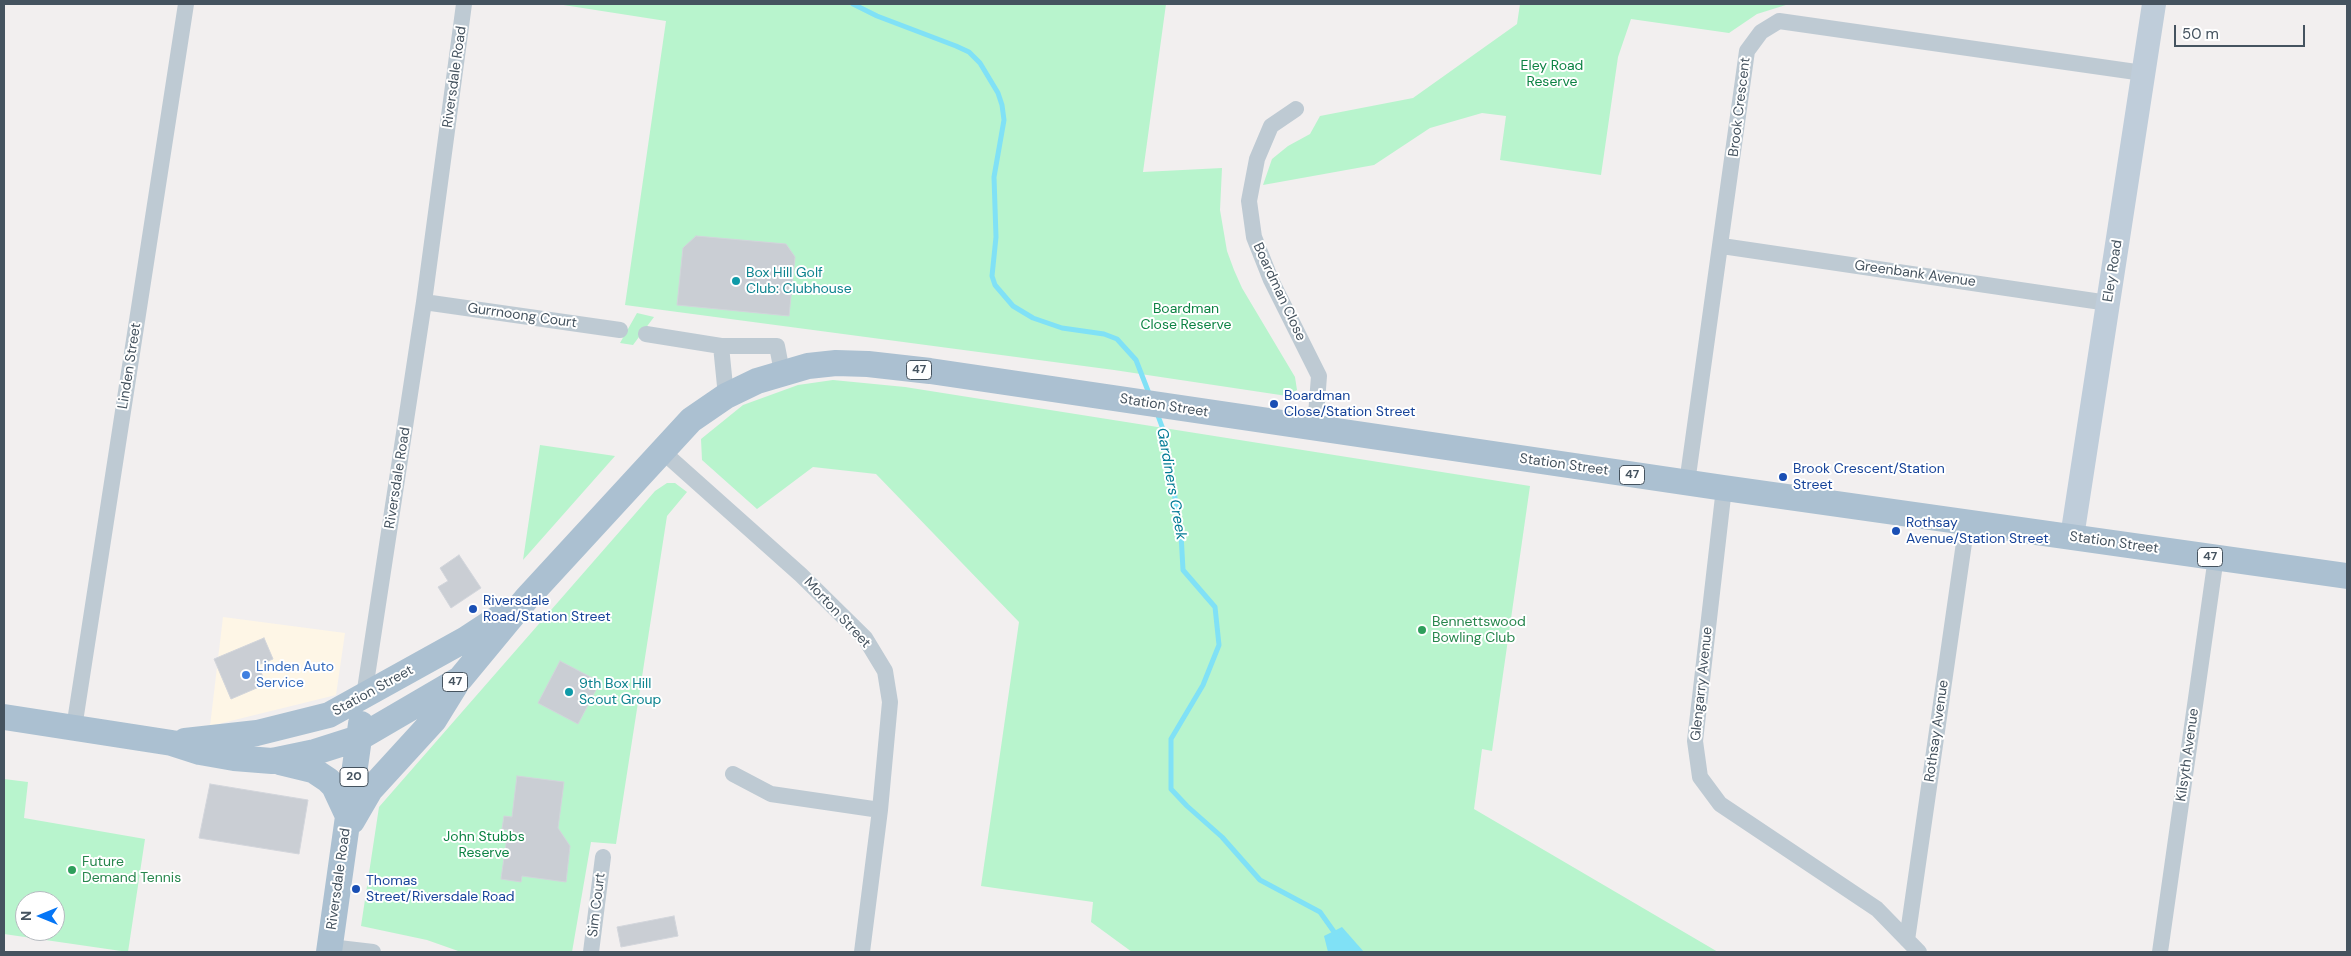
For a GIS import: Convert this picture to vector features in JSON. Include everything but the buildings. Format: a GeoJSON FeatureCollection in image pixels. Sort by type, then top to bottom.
{"type":"FeatureCollection","features":[{"type":"Feature","properties":{"kind":"main road","name":"Eley Road"},"geometry":{"type":"LineString","coordinates":[[2072,537],[2154,4]]}},
{"type":"Feature","properties":{"kind":"main road","name":"Station Street"},"geometry":{"type":"LineString","coordinates":[[4,717],[172,743],[200,752],[234,758],[272,760],[316,752],[359,738],[460,679],[527,598],[691,420],[726,396],[782,372],[808,366],[868,364],[1116,398],[1687,483],[2347,576]]}},
{"type":"Feature","properties":{"kind":"main road","name":"Station Street"},"geometry":{"type":"LineString","coordinates":[[172,743],[257,733],[329,715],[466,639],[527,598]]}},
{"type":"Feature","properties":{"kind":"main road"},"geometry":{"type":"LineString","coordinates":[[347,823],[370,790],[434,720],[460,679]]}},
{"type":"Feature","properties":{"kind":"main road","name":"Riversdale Road"},"geometry":{"type":"LineString","coordinates":[[329,949],[364,696]]}},
{"type":"Feature","properties":{"kind":"main road"},"geometry":{"type":"LineString","coordinates":[[272,760],[313,770],[328,780],[334,786],[347,823]]}},
{"type":"Feature","properties":{"kind":"street","name":"Linden Street"},"geometry":{"type":"LineString","coordinates":[[74,728],[186,4]]}},
{"type":"Feature","properties":{"kind":"street","name":"Riversdale Road"},"geometry":{"type":"LineString","coordinates":[[364,696],[424,302],[464,4]]}},
{"type":"Feature","properties":{"kind":"street","name":"Brook Crescent"},"geometry":{"type":"LineString","coordinates":[[1687,483],[1722,246],[1747,51],[1761,32],[1779,21],[2143,73]]}},
{"type":"Feature","properties":{"kind":"street","name":"Boardman Close"},"geometry":{"type":"LineString","coordinates":[[1296,109],[1271,126],[1257,159],[1249,201],[1257,246],[1271,280],[1319,376],[1315,428]]}},
{"type":"Feature","properties":{"kind":"street","name":"Greenbank Avenue"},"geometry":{"type":"LineString","coordinates":[[1722,246],[2108,303]]}},
{"type":"Feature","properties":{"kind":"street","name":"Gurrnoong Court"},"geometry":{"type":"LineString","coordinates":[[424,302],[620,330]]}},
{"type":"Feature","properties":{"kind":"street"},"geometry":{"type":"LineString","coordinates":[[646,334],[721,346],[776,346],[782,372]]}},
{"type":"Feature","properties":{"kind":"street"},"geometry":{"type":"LineString","coordinates":[[721,346],[726,396]]}},
{"type":"Feature","properties":{"kind":"street","name":"Morton Street"},"geometry":{"type":"LineString","coordinates":[[662,451],[801,575],[865,638],[885,671],[890,702],[880,810],[862,952]]}},
{"type":"Feature","properties":{"kind":"street","name":"Glengarry Avenue"},"geometry":{"type":"LineString","coordinates":[[1724,488],[1695,741],[1700,777],[1720,804],[1877,909],[1919,952]]}},
{"type":"Feature","properties":{"kind":"street","name":"Rothsay Avenue"},"geometry":{"type":"LineString","coordinates":[[1907,940],[1967,522]]}},
{"type":"Feature","properties":{"kind":"street","name":"Kilsyth Avenue"},"geometry":{"type":"LineString","coordinates":[[2160,952],[2216,558]]}},
{"type":"Feature","properties":{"kind":"street"},"geometry":{"type":"LineString","coordinates":[[733,774],[771,794],[880,810]]}},
{"type":"Feature","properties":{"kind":"street","name":"Sim Court"},"geometry":{"type":"LineString","coordinates":[[591,952],[603,857]]}},
{"type":"Feature","properties":{"kind":"street"},"geometry":{"type":"LineString","coordinates":[[329,949],[373,952]]}},
{"type":"Feature","properties":{"kind":"shaded area"},"geometry":{"type":"Polygon","coordinates":[[[223,617],[345,633],[336,695],[210,726],[223,617]]]}},
{"type":"Feature","properties":{"kind":"green space","name":"Boardman Close Reserve"},"geometry":{"type":"Polygon","coordinates":[[[557,4],[1166,4],[1143,172],[1222,168],[1220,210],[1227,251],[1242,288],[1295,377],[1297,390],[1287,396],[1114,370],[625,305],[666,21],[557,4]]]}},
{"type":"Feature","properties":{"kind":"green space","name":"Eley Road Reserve"},"geometry":{"type":"Polygon","coordinates":[[[1520,4],[1789,4],[1757,14],[1729,33],[1631,19],[1618,57],[1601,175],[1500,160],[1506,116],[1482,113],[1430,128],[1374,165],[1263,185],[1272,159],[1288,146],[1310,134],[1320,116],[1413,98],[1517,24],[1520,4]]]}},
{"type":"Feature","properties":{"kind":"green space"},"geometry":{"type":"Polygon","coordinates":[[[637,313],[654,317],[633,345],[620,343],[637,313]]]}},
{"type":"Feature","properties":{"kind":"green space"},"geometry":{"type":"Polygon","coordinates":[[[833,380],[905,387],[1530,486],[1492,751],[1482,749],[1474,809],[1718,952],[1132,952],[1091,922],[1093,902],[981,886],[1019,622],[876,474],[813,467],[757,509],[702,460],[701,439],[743,405],[798,385],[833,380]]]}},
{"type":"Feature","properties":{"kind":"green space"},"geometry":{"type":"Polygon","coordinates":[[[540,445],[615,456],[523,560],[540,445]]]}},
{"type":"Feature","properties":{"kind":"green space","name":"John Stubbs Reserve"},"geometry":{"type":"Polygon","coordinates":[[[667,483],[675,483],[687,492],[667,516],[616,844],[591,842],[572,952],[461,952],[427,940],[361,926],[379,807],[655,491],[667,483]]]}},
{"type":"Feature","properties":{"kind":"green space","name":"Future Demand Tennis"},"geometry":{"type":"Polygon","coordinates":[[[4,779],[28,782],[24,818],[145,839],[128,952],[52,941],[65,941],[65,891],[15,891],[15,936],[4,934],[4,779]]]}},
{"type":"Feature","properties":{"kind":"water"},"geometry":{"type":"Polygon","coordinates":[[[1342,927],[1364,952],[1328,952],[1324,936],[1342,927]]]}},
{"type":"Feature","properties":{"kind":"waterway","name":"Gardiners Creek"},"geometry":{"type":"LineString","coordinates":[[853,4],[877,16],[969,52],[980,63],[998,93],[1004,120],[994,177],[996,237],[992,276],[995,285],[1013,306],[1033,318],[1062,328],[1104,334],[1117,339],[1136,360],[1150,396]]}},
{"type":"Feature","properties":{"kind":"waterway","name":"Gardiners Creek"},"geometry":{"type":"LineString","coordinates":[[1157,413],[1164,432],[1181,534],[1183,570],[1215,607],[1219,645],[1203,685],[1171,739],[1171,789],[1222,837],[1260,880],[1320,912],[1337,936]]}},
{"type":"Feature","properties":{"kind":"place","name":"Box Hill Golf Club: Clubhouse"},"geometry":{"type":"Point","coordinates":[736,281]}},
{"type":"Feature","properties":{"kind":"place","name":"Boardman Close/Station Street"},"geometry":{"type":"Point","coordinates":[1274,404]}},
{"type":"Feature","properties":{"kind":"place","name":"Brook Crescent/Station Street"},"geometry":{"type":"Point","coordinates":[1783,477]}},
{"type":"Feature","properties":{"kind":"place","name":"Rothsay Avenue/Station Street"},"geometry":{"type":"Point","coordinates":[1896,531]}},
{"type":"Feature","properties":{"kind":"place","name":"Riversdale Road/Station Street"},"geometry":{"type":"Point","coordinates":[473,609]}},
{"type":"Feature","properties":{"kind":"place","name":"Bennettswood Bowling Club"},"geometry":{"type":"Point","coordinates":[1422,630]}},
{"type":"Feature","properties":{"kind":"place","name":"Linden Auto Service"},"geometry":{"type":"Point","coordinates":[246,675]}},
{"type":"Feature","properties":{"kind":"place","name":"9th Box Hill Scout Group"},"geometry":{"type":"Point","coordinates":[569,692]}},
{"type":"Feature","properties":{"kind":"place","name":"Future Demand Tennis"},"geometry":{"type":"Point","coordinates":[72,870]}},
{"type":"Feature","properties":{"kind":"place","name":"Thomas Street/Riversdale Road"},"geometry":{"type":"Point","coordinates":[356,889]}}]}
